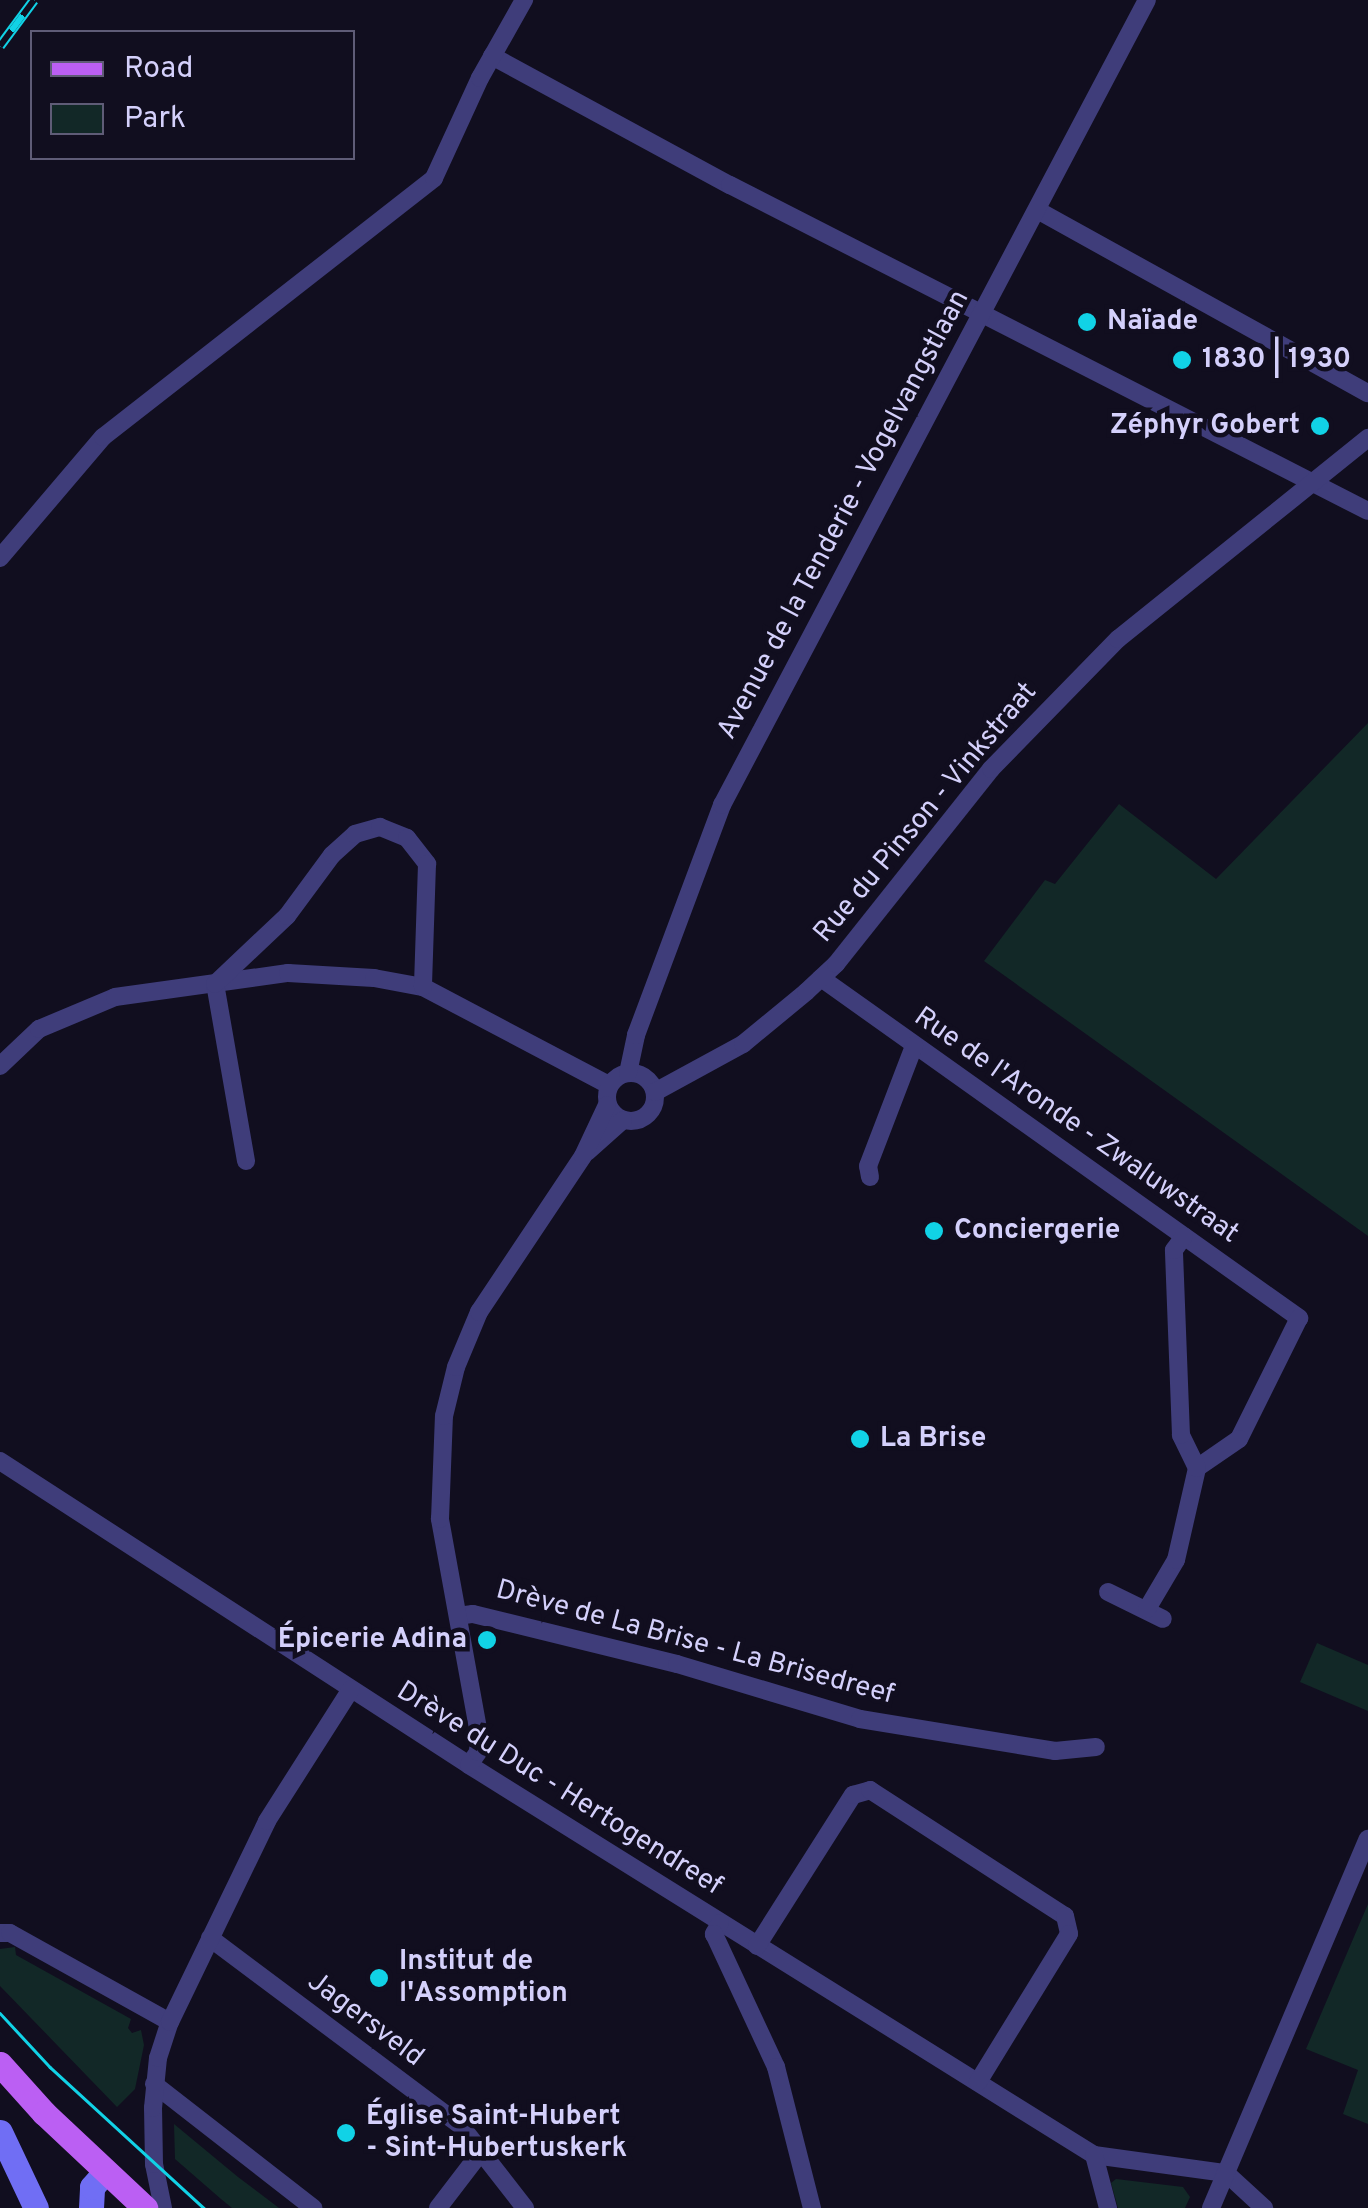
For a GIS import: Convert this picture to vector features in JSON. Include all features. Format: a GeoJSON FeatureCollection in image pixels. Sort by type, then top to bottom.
{"type":"FeatureCollection","features":[{"type":"Feature","properties":{"kind":"main road"},"geometry":{"type":"LineString","coordinates":[[0,2064],[104,2173],[144,2208]]}},
{"type":"Feature","properties":{"kind":"main road"},"geometry":{"type":"LineString","coordinates":[[0,2132],[36,2208]]}},
{"type":"Feature","properties":{"kind":"main road"},"geometry":{"type":"LineString","coordinates":[[91,2208],[92,2187],[104,2173]]}},
{"type":"Feature","properties":{"kind":"street"},"geometry":{"type":"LineString","coordinates":[[0,558],[104,438],[434,178],[492,56],[524,0]]}},
{"type":"Feature","properties":{"kind":"street","name":"Avenue de la Tenderie - Vogelvangstlaan"},"geometry":{"type":"LineString","coordinates":[[628,1073],[636,1035],[722,804],[980,312],[1039,211],[1147,0]]}},
{"type":"Feature","properties":{"kind":"street"},"geometry":{"type":"LineString","coordinates":[[492,56],[1368,511]]}},
{"type":"Feature","properties":{"kind":"street"},"geometry":{"type":"LineString","coordinates":[[1039,211],[1368,393]]}},
{"type":"Feature","properties":{"kind":"street","name":"Rue du Pinson - Vinkstraat"},"geometry":{"type":"LineString","coordinates":[[655,1092],[743,1044],[821,978],[991,769],[1118,638],[1368,438]]}},
{"type":"Feature","properties":{"kind":"street"},"geometry":{"type":"LineString","coordinates":[[215,984],[288,916],[332,854],[355,834],[380,827],[406,838],[428,864],[423,987]]}},
{"type":"Feature","properties":{"kind":"street"},"geometry":{"type":"LineString","coordinates":[[0,1066],[11,1051],[39,1030],[76,1010],[115,997],[288,973],[374,978],[423,987],[609,1085]]}},
{"type":"Feature","properties":{"kind":"street","name":"Rue de l'Aronde - Zwaluwstraat"},"geometry":{"type":"LineString","coordinates":[[821,978],[1299,1318],[1239,1439],[1197,1468]]}},
{"type":"Feature","properties":{"kind":"street"},"geometry":{"type":"LineString","coordinates":[[215,984],[246,1161]]}},
{"type":"Feature","properties":{"kind":"street"},"geometry":{"type":"LineString","coordinates":[[870,1177],[868,1166],[914,1046]]}},
{"type":"Feature","properties":{"kind":"street"},"geometry":{"type":"LineString","coordinates":[[583,1156],[623,1120],[644,1118],[653,1107],[655,1092],[645,1077],[628,1073],[609,1085]]}},
{"type":"Feature","properties":{"kind":"street"},"geometry":{"type":"LineString","coordinates":[[469,1765],[478,1752],[479,1734],[440,1519],[444,1416],[456,1367],[480,1312],[583,1156],[608,1105],[609,1085]]}},
{"type":"Feature","properties":{"kind":"street"},"geometry":{"type":"LineString","coordinates":[[608,1105],[623,1120]]}},
{"type":"Feature","properties":{"kind":"street"},"geometry":{"type":"LineString","coordinates":[[1108,1592],[1156,1614],[1176,1560],[1197,1468],[1180,1434],[1174,1250],[1184,1236]]}},
{"type":"Feature","properties":{"kind":"street","name":"Drève du Duc - Hertogendreef"},"geometry":{"type":"LineString","coordinates":[[0,1462],[469,1765],[1094,2155],[1226,2173]]}},
{"type":"Feature","properties":{"kind":"street","name":"Drève de La Brise - La Brisedreef"},"geometry":{"type":"LineString","coordinates":[[458,1616],[473,1614],[658,1660],[860,1719],[1055,1751],[1096,1747]]}},
{"type":"Feature","properties":{"kind":"street"},"geometry":{"type":"LineString","coordinates":[[163,2208],[154,2164],[154,2084],[170,2022],[267,1821],[351,1689]]}},
{"type":"Feature","properties":{"kind":"street"},"geometry":{"type":"LineString","coordinates":[[757,1946],[853,1794],[870,1790],[1065,1916],[1069,1934],[978,2082]]}},
{"type":"Feature","properties":{"kind":"street"},"geometry":{"type":"LineString","coordinates":[[1211,2208],[1368,1839]]}},
{"type":"Feature","properties":{"kind":"street"},"geometry":{"type":"LineString","coordinates":[[720,1923],[714,1934],[776,2067],[812,2208]]}},
{"type":"Feature","properties":{"kind":"street"},"geometry":{"type":"LineString","coordinates":[[0,1932],[170,2022]]}},
{"type":"Feature","properties":{"kind":"street","name":"Jagersveld"},"geometry":{"type":"LineString","coordinates":[[210,1938],[460,2126],[524,2208]]}},
{"type":"Feature","properties":{"kind":"street"},"geometry":{"type":"LineString","coordinates":[[154,2084],[313,2208]]}},
{"type":"Feature","properties":{"kind":"street"},"geometry":{"type":"LineString","coordinates":[[438,2208],[480,2153]]}},
{"type":"Feature","properties":{"kind":"street"},"geometry":{"type":"LineString","coordinates":[[1094,2155],[1108,2208]]}},
{"type":"Feature","properties":{"kind":"street"},"geometry":{"type":"LineString","coordinates":[[1226,2173],[1264,2208]]}},
{"type":"Feature","properties":{"kind":"green space"},"geometry":{"type":"Polygon","coordinates":[[[1368,723],[1368,1236],[984,961],[1045,880],[1055,884],[1119,804],[1216,879],[1368,723]]]}},
{"type":"Feature","properties":{"kind":"green space"},"geometry":{"type":"Polygon","coordinates":[[[1317,1643],[1368,1665],[1368,1711],[1300,1682],[1317,1643]]]}},
{"type":"Feature","properties":{"kind":"green space"},"geometry":{"type":"Polygon","coordinates":[[[1368,1904],[1368,2124],[1343,2114],[1358,2070],[1306,2049],[1368,1904]]]}},
{"type":"Feature","properties":{"kind":"green space"},"geometry":{"type":"Polygon","coordinates":[[[15,1947],[16,1955],[131,2019],[128,2028],[132,2033],[141,2030],[144,2045],[135,2089],[117,2107],[0,1986],[0,1949],[15,1947]]]}},
{"type":"Feature","properties":{"kind":"green space"},"geometry":{"type":"Polygon","coordinates":[[[174,2124],[279,2208],[232,2208],[175,2159],[174,2124]]]}},
{"type":"Feature","properties":{"kind":"green space"},"geometry":{"type":"Polygon","coordinates":[[[1116,2179],[1183,2187],[1190,2197],[1185,2208],[1118,2208],[1111,2183],[1116,2179]]]}},
{"type":"Feature","properties":{"kind":"tram line"},"geometry":{"type":"LineString","coordinates":[[0,2013],[50,2067],[204,2208]]}},
{"type":"Feature","properties":{"kind":"railway"},"geometry":{"type":"LineString","coordinates":[[0,46],[34,0]]}},
{"type":"Feature","properties":{"kind":"place","name":"Naïade"},"geometry":{"type":"Point","coordinates":[1087,322]}},
{"type":"Feature","properties":{"kind":"place","name":"1830 | 1930"},"geometry":{"type":"Point","coordinates":[1182,360]}},
{"type":"Feature","properties":{"kind":"place","name":"Zéphyr Gobert"},"geometry":{"type":"Point","coordinates":[1320,426]}},
{"type":"Feature","properties":{"kind":"place","name":"Conciergerie"},"geometry":{"type":"Point","coordinates":[934,1231]}},
{"type":"Feature","properties":{"kind":"place","name":"La Brise"},"geometry":{"type":"Point","coordinates":[860,1439]}},
{"type":"Feature","properties":{"kind":"place","name":"Épicerie Adina"},"geometry":{"type":"Point","coordinates":[487,1640]}},
{"type":"Feature","properties":{"kind":"place","name":"Institut de l'Assomption"},"geometry":{"type":"Point","coordinates":[379,1978]}},
{"type":"Feature","properties":{"kind":"place","name":"Église Saint-Hubert - Sint-Hubertuskerk"},"geometry":{"type":"Point","coordinates":[346,2133]}}]}
